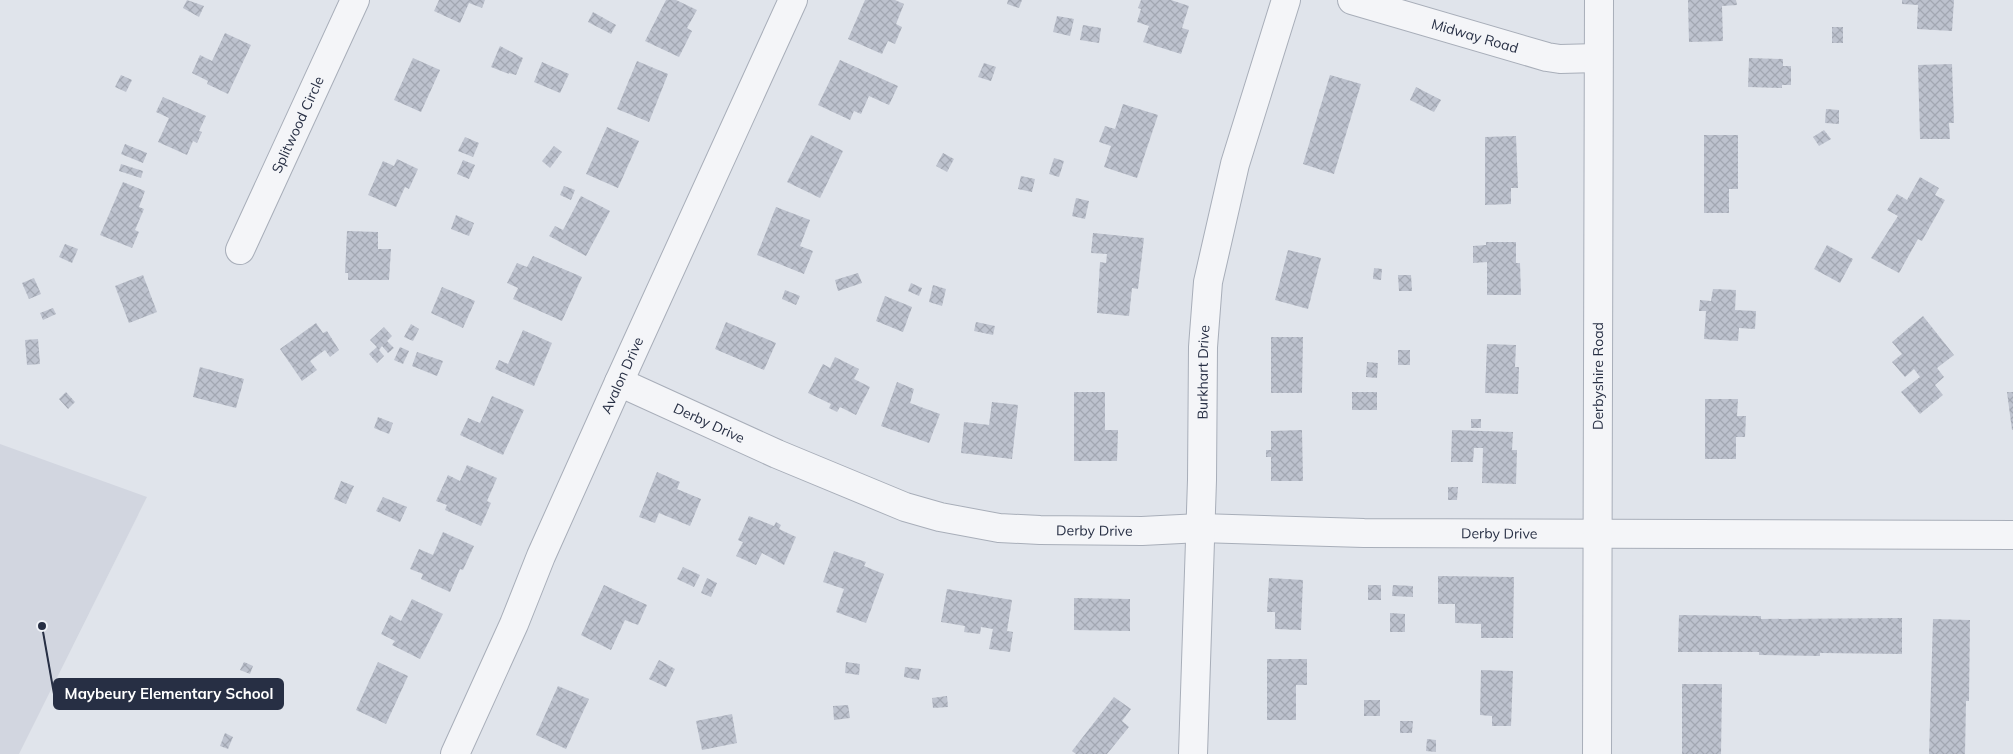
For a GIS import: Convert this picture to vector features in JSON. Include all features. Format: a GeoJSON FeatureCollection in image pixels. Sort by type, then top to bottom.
{"type":"FeatureCollection","features":[{"type":"Feature","properties":{"kind":"street","name":"Splitwood Circle"},"geometry":{"type":"LineString","coordinates":[[240,250],[355,0]]}},
{"type":"Feature","properties":{"kind":"street","name":"Avalon Drive"},"geometry":{"type":"LineString","coordinates":[[455,754],[514,624],[541,556],[619,382],[793,0]]}},
{"type":"Feature","properties":{"kind":"street","name":"Burkhart Drive"},"geometry":{"type":"LineString","coordinates":[[1193,754],[1203,347],[1208,282],[1234,164],[1286,0]]}},
{"type":"Feature","properties":{"kind":"street","name":"Midway Road"},"geometry":{"type":"LineString","coordinates":[[1352,0],[1547,57],[1560,59],[1598,58]]}},
{"type":"Feature","properties":{"kind":"street","name":"Derbyshire Road"},"geometry":{"type":"LineString","coordinates":[[1596,754],[1599,0]]}},
{"type":"Feature","properties":{"kind":"street","name":"Derby Drive"},"geometry":{"type":"LineString","coordinates":[[619,382],[777,454],[905,507],[940,517],[999,528],[1142,531],[1200,528],[1364,533],[2013,535]]}},
{"type":"Feature","properties":{"kind":"shaded area"},"geometry":{"type":"Polygon","coordinates":[[[0,444],[147,497],[19,754],[0,754],[0,444]]]}},
{"type":"Feature","properties":{"kind":"building"},"geometry":{"type":"Polygon","coordinates":[[[187,0],[204,6],[199,17],[183,8],[187,0]]]}},
{"type":"Feature","properties":{"kind":"building"},"geometry":{"type":"Polygon","coordinates":[[[439,0],[485,0],[482,8],[469,3],[460,23],[434,11],[439,0]]]}},
{"type":"Feature","properties":{"kind":"building"},"geometry":{"type":"Polygon","coordinates":[[[666,0],[676,0],[697,10],[687,28],[692,31],[679,57],[645,41],[666,0]]]}},
{"type":"Feature","properties":{"kind":"building"},"geometry":{"type":"Polygon","coordinates":[[[865,0],[895,0],[904,4],[896,24],[902,27],[895,44],[888,41],[882,54],[848,39],[865,0]]]}},
{"type":"Feature","properties":{"kind":"building"},"geometry":{"type":"Polygon","coordinates":[[[1008,0],[1022,0],[1019,8],[1007,4],[1008,0]]]}},
{"type":"Feature","properties":{"kind":"building"},"geometry":{"type":"Polygon","coordinates":[[[1141,0],[1171,0],[1189,6],[1182,28],[1189,30],[1181,54],[1143,42],[1149,26],[1137,22],[1141,9],[1138,8],[1141,0]]]}},
{"type":"Feature","properties":{"kind":"building"},"geometry":{"type":"Polygon","coordinates":[[[1688,0],[1736,0],[1737,5],[1722,6],[1723,41],[1689,42],[1688,0]]]}},
{"type":"Feature","properties":{"kind":"building"},"geometry":{"type":"Polygon","coordinates":[[[1902,0],[1954,0],[1952,31],[1917,29],[1918,5],[1902,4],[1902,0]]]}},
{"type":"Feature","properties":{"kind":"building"},"geometry":{"type":"Polygon","coordinates":[[[593,12],[616,25],[611,34],[588,22],[593,12]]]}},
{"type":"Feature","properties":{"kind":"building"},"geometry":{"type":"Polygon","coordinates":[[[1057,16],[1074,19],[1070,36],[1053,32],[1057,16]]]}},
{"type":"Feature","properties":{"kind":"building"},"geometry":{"type":"Polygon","coordinates":[[[1083,25],[1101,28],[1099,43],[1080,40],[1083,25]]]}},
{"type":"Feature","properties":{"kind":"building"},"geometry":{"type":"Polygon","coordinates":[[[1832,27],[1843,27],[1843,43],[1832,43],[1832,27]]]}},
{"type":"Feature","properties":{"kind":"building"},"geometry":{"type":"Polygon","coordinates":[[[225,33],[251,45],[228,94],[207,84],[208,81],[192,73],[200,55],[212,61],[225,33]]]}},
{"type":"Feature","properties":{"kind":"building"},"geometry":{"type":"Polygon","coordinates":[[[500,46],[523,58],[516,75],[491,67],[500,46]]]}},
{"type":"Feature","properties":{"kind":"building"},"geometry":{"type":"Polygon","coordinates":[[[413,58],[440,70],[421,112],[394,100],[413,58]]]}},
{"type":"Feature","properties":{"kind":"building"},"geometry":{"type":"Polygon","coordinates":[[[1749,58],[1783,59],[1783,66],[1791,66],[1791,85],[1782,85],[1782,88],[1748,87],[1749,58]]]}},
{"type":"Feature","properties":{"kind":"building"},"geometry":{"type":"Polygon","coordinates":[[[840,60],[898,86],[889,105],[869,96],[861,114],[854,111],[850,120],[818,105],[840,60]]]}},
{"type":"Feature","properties":{"kind":"building"},"geometry":{"type":"Polygon","coordinates":[[[637,61],[668,74],[649,122],[617,109],[637,61]]]}},
{"type":"Feature","properties":{"kind":"building"},"geometry":{"type":"Polygon","coordinates":[[[542,62],[569,74],[560,93],[534,82],[542,62]]]}},
{"type":"Feature","properties":{"kind":"building"},"geometry":{"type":"Polygon","coordinates":[[[984,63],[996,67],[991,81],[978,77],[984,63]]]}},
{"type":"Feature","properties":{"kind":"building"},"geometry":{"type":"Polygon","coordinates":[[[1952,64],[1954,123],[1949,123],[1950,139],[1920,139],[1918,65],[1952,64]]]}},
{"type":"Feature","properties":{"kind":"building"},"geometry":{"type":"Polygon","coordinates":[[[121,75],[132,80],[126,92],[115,87],[121,75]]]}},
{"type":"Feature","properties":{"kind":"building"},"geometry":{"type":"Polygon","coordinates":[[[1330,75],[1361,84],[1334,174],[1303,164],[1330,75]]]}},
{"type":"Feature","properties":{"kind":"building"},"geometry":{"type":"Polygon","coordinates":[[[1416,87],[1441,100],[1434,112],[1410,100],[1416,87]]]}},
{"type":"Feature","properties":{"kind":"building"},"geometry":{"type":"Polygon","coordinates":[[[163,97],[206,116],[199,131],[202,132],[197,143],[193,141],[187,155],[158,142],[169,118],[156,112],[163,97]]]}},
{"type":"Feature","properties":{"kind":"building"},"geometry":{"type":"Polygon","coordinates":[[[1123,104],[1158,115],[1137,178],[1104,167],[1111,146],[1099,142],[1105,126],[1115,129],[1123,104]]]}},
{"type":"Feature","properties":{"kind":"building"},"geometry":{"type":"Polygon","coordinates":[[[1826,109],[1839,110],[1839,124],[1825,123],[1826,109]]]}},
{"type":"Feature","properties":{"kind":"building"},"geometry":{"type":"Polygon","coordinates":[[[607,127],[639,141],[618,188],[586,174],[607,127]]]}},
{"type":"Feature","properties":{"kind":"building"},"geometry":{"type":"Polygon","coordinates":[[[1824,130],[1831,139],[1819,146],[1813,137],[1824,130]]]}},
{"type":"Feature","properties":{"kind":"building"},"geometry":{"type":"Polygon","coordinates":[[[811,135],[843,151],[820,198],[787,182],[811,135]]]}},
{"type":"Feature","properties":{"kind":"building"},"geometry":{"type":"Polygon","coordinates":[[[1704,135],[1738,135],[1738,189],[1729,189],[1729,213],[1704,213],[1704,135]]]}},
{"type":"Feature","properties":{"kind":"building"},"geometry":{"type":"Polygon","coordinates":[[[1516,136],[1518,188],[1511,188],[1511,204],[1485,205],[1485,137],[1516,136]]]}},
{"type":"Feature","properties":{"kind":"building"},"geometry":{"type":"Polygon","coordinates":[[[465,137],[479,143],[473,157],[458,151],[465,137]]]}},
{"type":"Feature","properties":{"kind":"building"},"geometry":{"type":"Polygon","coordinates":[[[125,144],[147,153],[143,163],[121,154],[125,144]]]}},
{"type":"Feature","properties":{"kind":"building"},"geometry":{"type":"Polygon","coordinates":[[[554,146],[562,152],[550,168],[542,161],[554,146]]]}},
{"type":"Feature","properties":{"kind":"building"},"geometry":{"type":"Polygon","coordinates":[[[943,153],[954,159],[947,172],[936,166],[943,153]]]}},
{"type":"Feature","properties":{"kind":"building"},"geometry":{"type":"Polygon","coordinates":[[[1054,158],[1064,161],[1059,177],[1049,174],[1054,158]]]}},
{"type":"Feature","properties":{"kind":"building"},"geometry":{"type":"Polygon","coordinates":[[[397,159],[418,169],[409,189],[405,187],[396,207],[368,195],[383,161],[394,166],[397,159]]]}},
{"type":"Feature","properties":{"kind":"building"},"geometry":{"type":"Polygon","coordinates":[[[463,160],[475,165],[469,179],[457,174],[463,160]]]}},
{"type":"Feature","properties":{"kind":"building"},"geometry":{"type":"Polygon","coordinates":[[[121,164],[143,171],[141,178],[119,171],[121,164]]]}},
{"type":"Feature","properties":{"kind":"building"},"geometry":{"type":"Polygon","coordinates":[[[1021,176],[1035,179],[1032,192],[1018,189],[1021,176]]]}},
{"type":"Feature","properties":{"kind":"building"},"geometry":{"type":"Polygon","coordinates":[[[1920,177],[1939,188],[1935,195],[1945,200],[1922,241],[1918,239],[1899,273],[1871,258],[1898,216],[1887,210],[1897,194],[1907,200],[1920,177]]]}},
{"type":"Feature","properties":{"kind":"building"},"geometry":{"type":"Polygon","coordinates":[[[123,182],[145,191],[139,207],[144,209],[135,230],[139,232],[132,248],[100,235],[123,182]]]}},
{"type":"Feature","properties":{"kind":"building"},"geometry":{"type":"Polygon","coordinates":[[[564,186],[575,190],[571,200],[560,195],[564,186]]]}},
{"type":"Feature","properties":{"kind":"building"},"geometry":{"type":"Polygon","coordinates":[[[581,196],[610,211],[586,256],[549,236],[555,226],[563,230],[581,196]]]}},
{"type":"Feature","properties":{"kind":"building"},"geometry":{"type":"Polygon","coordinates":[[[1076,198],[1089,201],[1085,219],[1072,216],[1076,198]]]}},
{"type":"Feature","properties":{"kind":"building"},"geometry":{"type":"Polygon","coordinates":[[[776,207],[810,220],[800,246],[813,251],[804,274],[757,255],[776,207]]]}},
{"type":"Feature","properties":{"kind":"building"},"geometry":{"type":"Polygon","coordinates":[[[456,215],[474,223],[469,236],[451,229],[456,215]]]}},
{"type":"Feature","properties":{"kind":"building"},"geometry":{"type":"Polygon","coordinates":[[[347,231],[378,232],[378,249],[391,249],[389,280],[348,280],[348,273],[345,273],[347,231]]]}},
{"type":"Feature","properties":{"kind":"building"},"geometry":{"type":"Polygon","coordinates":[[[1093,233],[1144,238],[1138,289],[1132,288],[1129,316],[1097,313],[1100,262],[1106,263],[1107,254],[1091,253],[1093,233]]]}},
{"type":"Feature","properties":{"kind":"building"},"geometry":{"type":"Polygon","coordinates":[[[1486,242],[1516,242],[1516,263],[1520,263],[1521,295],[1487,295],[1487,262],[1473,263],[1473,246],[1486,245],[1486,242]]]}},
{"type":"Feature","properties":{"kind":"building"},"geometry":{"type":"Polygon","coordinates":[[[65,244],[78,249],[72,263],[59,257],[65,244]]]}},
{"type":"Feature","properties":{"kind":"building"},"geometry":{"type":"Polygon","coordinates":[[[1827,245],[1853,259],[1840,283],[1814,269],[1827,245]]]}},
{"type":"Feature","properties":{"kind":"building"},"geometry":{"type":"Polygon","coordinates":[[[1288,250],[1321,258],[1308,309],[1275,300],[1288,250]]]}},
{"type":"Feature","properties":{"kind":"building"},"geometry":{"type":"Polygon","coordinates":[[[533,256],[582,277],[562,321],[513,299],[518,288],[507,283],[517,263],[527,267],[533,256]]]}},
{"type":"Feature","properties":{"kind":"building"},"geometry":{"type":"Polygon","coordinates":[[[1374,268],[1382,269],[1381,280],[1373,279],[1374,268]]]}},
{"type":"Feature","properties":{"kind":"building"},"geometry":{"type":"Polygon","coordinates":[[[858,273],[862,283],[838,291],[835,280],[858,273]]]}},
{"type":"Feature","properties":{"kind":"building"},"geometry":{"type":"Polygon","coordinates":[[[143,275],[157,312],[129,323],[115,286],[143,275]]]}},
{"type":"Feature","properties":{"kind":"building"},"geometry":{"type":"Polygon","coordinates":[[[1398,275],[1411,275],[1412,291],[1399,291],[1398,275]]]}},
{"type":"Feature","properties":{"kind":"building"},"geometry":{"type":"Polygon","coordinates":[[[34,278],[41,294],[29,299],[22,283],[34,278]]]}},
{"type":"Feature","properties":{"kind":"building"},"geometry":{"type":"Polygon","coordinates":[[[911,283],[922,288],[919,296],[908,291],[911,283]]]}},
{"type":"Feature","properties":{"kind":"building"},"geometry":{"type":"Polygon","coordinates":[[[933,285],[946,289],[942,306],[929,302],[933,285]]]}},
{"type":"Feature","properties":{"kind":"building"},"geometry":{"type":"Polygon","coordinates":[[[442,287],[475,301],[463,328],[431,313],[442,287]]]}},
{"type":"Feature","properties":{"kind":"building"},"geometry":{"type":"Polygon","coordinates":[[[1713,289],[1736,290],[1735,310],[1756,311],[1755,329],[1739,328],[1738,341],[1704,339],[1706,311],[1699,311],[1700,300],[1711,301],[1713,289]]]}},
{"type":"Feature","properties":{"kind":"building"},"geometry":{"type":"Polygon","coordinates":[[[785,290],[800,296],[796,305],[782,299],[785,290]]]}},
{"type":"Feature","properties":{"kind":"building"},"geometry":{"type":"Polygon","coordinates":[[[885,296],[912,307],[903,332],[876,321],[885,296]]]}},
{"type":"Feature","properties":{"kind":"building"},"geometry":{"type":"Polygon","coordinates":[[[53,308],[56,314],[43,320],[40,313],[53,308]]]}},
{"type":"Feature","properties":{"kind":"building"},"geometry":{"type":"Polygon","coordinates":[[[1923,316],[1954,355],[1937,368],[1944,377],[1935,385],[1943,395],[1920,414],[1901,392],[1920,377],[1914,369],[1905,377],[1892,362],[1902,354],[1892,342],[1923,316]]]}},
{"type":"Feature","properties":{"kind":"building"},"geometry":{"type":"Polygon","coordinates":[[[726,322],[776,343],[764,370],[715,349],[726,322]]]}},
{"type":"Feature","properties":{"kind":"building"},"geometry":{"type":"Polygon","coordinates":[[[976,322],[995,326],[993,335],[974,331],[976,322]]]}},
{"type":"Feature","properties":{"kind":"building"},"geometry":{"type":"Polygon","coordinates":[[[316,323],[323,333],[327,331],[339,350],[330,357],[325,350],[310,361],[317,370],[302,381],[280,349],[316,323]]]}},
{"type":"Feature","properties":{"kind":"building"},"geometry":{"type":"Polygon","coordinates":[[[411,324],[419,329],[413,341],[404,337],[411,324]]]}},
{"type":"Feature","properties":{"kind":"building"},"geometry":{"type":"Polygon","coordinates":[[[384,327],[392,336],[387,341],[394,348],[388,353],[382,346],[379,350],[384,356],[377,363],[369,354],[377,347],[370,340],[384,327]]]}},
{"type":"Feature","properties":{"kind":"building"},"geometry":{"type":"Polygon","coordinates":[[[523,330],[552,343],[534,386],[495,369],[499,360],[508,364],[523,330]]]}},
{"type":"Feature","properties":{"kind":"building"},"geometry":{"type":"Polygon","coordinates":[[[1271,337],[1303,337],[1302,393],[1271,393],[1271,337]]]}},
{"type":"Feature","properties":{"kind":"building"},"geometry":{"type":"Polygon","coordinates":[[[38,339],[40,364],[27,365],[25,340],[38,339]]]}},
{"type":"Feature","properties":{"kind":"building"},"geometry":{"type":"Polygon","coordinates":[[[1487,344],[1516,345],[1515,367],[1519,367],[1518,394],[1485,393],[1487,344]]]}},
{"type":"Feature","properties":{"kind":"building"},"geometry":{"type":"Polygon","coordinates":[[[400,347],[409,351],[403,364],[394,360],[400,347]]]}},
{"type":"Feature","properties":{"kind":"building"},"geometry":{"type":"Polygon","coordinates":[[[1398,350],[1410,350],[1410,365],[1398,365],[1398,350]]]}},
{"type":"Feature","properties":{"kind":"building"},"geometry":{"type":"Polygon","coordinates":[[[417,352],[443,361],[437,376],[412,366],[417,352]]]}},
{"type":"Feature","properties":{"kind":"building"},"geometry":{"type":"Polygon","coordinates":[[[835,357],[859,369],[854,379],[870,387],[856,415],[840,407],[837,412],[829,408],[831,404],[808,393],[823,364],[830,368],[835,357]]]}},
{"type":"Feature","properties":{"kind":"building"},"geometry":{"type":"Polygon","coordinates":[[[1367,362],[1378,363],[1377,378],[1366,377],[1367,362]]]}},
{"type":"Feature","properties":{"kind":"building"},"geometry":{"type":"Polygon","coordinates":[[[200,367],[244,379],[236,408],[193,397],[200,367]]]}},
{"type":"Feature","properties":{"kind":"building"},"geometry":{"type":"Polygon","coordinates":[[[897,382],[914,389],[910,403],[940,414],[929,443],[881,426],[897,382]]]}},
{"type":"Feature","properties":{"kind":"building"},"geometry":{"type":"Polygon","coordinates":[[[66,392],[75,402],[68,409],[59,399],[66,392]]]}},
{"type":"Feature","properties":{"kind":"building"},"geometry":{"type":"Polygon","coordinates":[[[1074,392],[1105,392],[1105,430],[1118,430],[1117,461],[1074,461],[1074,392]]]}},
{"type":"Feature","properties":{"kind":"building"},"geometry":{"type":"Polygon","coordinates":[[[1352,392],[1377,392],[1377,410],[1352,410],[1352,392]]]}},
{"type":"Feature","properties":{"kind":"building"},"geometry":{"type":"Polygon","coordinates":[[[2007,392],[2013,392],[2013,430],[2012,430],[2007,392]]]}},
{"type":"Feature","properties":{"kind":"building"},"geometry":{"type":"Polygon","coordinates":[[[492,396],[524,410],[503,455],[460,435],[468,418],[480,423],[492,396]]]}},
{"type":"Feature","properties":{"kind":"building"},"geometry":{"type":"Polygon","coordinates":[[[1705,399],[1738,399],[1737,416],[1746,416],[1745,437],[1736,437],[1736,459],[1705,459],[1705,399]]]}},
{"type":"Feature","properties":{"kind":"building"},"geometry":{"type":"Polygon","coordinates":[[[992,402],[1018,405],[1012,459],[961,453],[964,422],[989,425],[992,402]]]}},
{"type":"Feature","properties":{"kind":"building"},"geometry":{"type":"Polygon","coordinates":[[[378,417],[393,423],[389,434],[374,428],[378,417]]]}},
{"type":"Feature","properties":{"kind":"building"},"geometry":{"type":"Polygon","coordinates":[[[1471,419],[1481,419],[1481,428],[1471,428],[1471,419]]]}},
{"type":"Feature","properties":{"kind":"building"},"geometry":{"type":"Polygon","coordinates":[[[1302,430],[1303,481],[1271,481],[1271,457],[1266,457],[1266,450],[1271,450],[1271,431],[1302,430]]]}},
{"type":"Feature","properties":{"kind":"building"},"geometry":{"type":"Polygon","coordinates":[[[1452,430],[1513,432],[1512,450],[1517,450],[1516,484],[1482,483],[1483,448],[1474,448],[1473,462],[1451,462],[1452,430]]]}},
{"type":"Feature","properties":{"kind":"building"},"geometry":{"type":"Polygon","coordinates":[[[467,465],[497,478],[487,501],[491,503],[481,526],[445,510],[447,505],[436,501],[448,475],[460,481],[467,465]]]}},
{"type":"Feature","properties":{"kind":"building"},"geometry":{"type":"Polygon","coordinates":[[[657,472],[680,482],[677,489],[701,499],[690,526],[659,513],[655,523],[639,517],[657,472]]]}},
{"type":"Feature","properties":{"kind":"building"},"geometry":{"type":"Polygon","coordinates":[[[341,481],[354,486],[346,504],[334,499],[341,481]]]}},
{"type":"Feature","properties":{"kind":"building"},"geometry":{"type":"Polygon","coordinates":[[[1448,487],[1458,487],[1457,500],[1448,500],[1448,487]]]}},
{"type":"Feature","properties":{"kind":"building"},"geometry":{"type":"Polygon","coordinates":[[[383,497],[407,507],[400,522],[376,511],[383,497]]]}},
{"type":"Feature","properties":{"kind":"building"},"geometry":{"type":"Polygon","coordinates":[[[749,516],[774,526],[776,522],[781,525],[779,529],[796,537],[784,565],[762,553],[756,565],[736,556],[743,542],[738,540],[749,516]]]}},
{"type":"Feature","properties":{"kind":"building"},"geometry":{"type":"Polygon","coordinates":[[[443,532],[474,546],[463,570],[460,569],[450,592],[421,579],[423,574],[410,569],[419,549],[433,555],[443,532]]]}},
{"type":"Feature","properties":{"kind":"building"},"geometry":{"type":"Polygon","coordinates":[[[834,551],[866,562],[864,566],[884,574],[866,623],[836,612],[844,589],[823,582],[834,551]]]}},
{"type":"Feature","properties":{"kind":"building"},"geometry":{"type":"Polygon","coordinates":[[[683,567],[700,575],[694,587],[677,579],[683,567]]]}},
{"type":"Feature","properties":{"kind":"building"},"geometry":{"type":"Polygon","coordinates":[[[1438,576],[1514,577],[1513,638],[1481,638],[1481,624],[1455,623],[1455,604],[1438,604],[1438,576]]]}},
{"type":"Feature","properties":{"kind":"building"},"geometry":{"type":"Polygon","coordinates":[[[707,578],[717,583],[711,597],[701,593],[707,578]]]}},
{"type":"Feature","properties":{"kind":"building"},"geometry":{"type":"Polygon","coordinates":[[[1269,578],[1303,580],[1301,630],[1275,629],[1275,612],[1267,612],[1269,578]]]}},
{"type":"Feature","properties":{"kind":"building"},"geometry":{"type":"Polygon","coordinates":[[[604,585],[647,605],[638,625],[625,620],[611,650],[581,635],[604,585]]]}},
{"type":"Feature","properties":{"kind":"building"},"geometry":{"type":"Polygon","coordinates":[[[1368,585],[1381,585],[1381,600],[1368,600],[1368,585]]]}},
{"type":"Feature","properties":{"kind":"building"},"geometry":{"type":"Polygon","coordinates":[[[1393,585],[1413,586],[1413,597],[1392,596],[1393,585]]]}},
{"type":"Feature","properties":{"kind":"building"},"geometry":{"type":"Polygon","coordinates":[[[947,589],[1012,600],[1007,631],[1013,632],[1010,652],[989,649],[993,629],[981,627],[980,634],[964,632],[965,626],[941,622],[947,589]]]}},
{"type":"Feature","properties":{"kind":"building"},"geometry":{"type":"Polygon","coordinates":[[[1074,598],[1130,599],[1130,631],[1074,630],[1074,598]]]}},
{"type":"Feature","properties":{"kind":"building"},"geometry":{"type":"Polygon","coordinates":[[[412,599],[443,614],[420,659],[392,645],[395,641],[381,634],[390,615],[401,621],[412,599]]]}},
{"type":"Feature","properties":{"kind":"building"},"geometry":{"type":"Polygon","coordinates":[[[1390,613],[1405,614],[1405,632],[1390,632],[1390,613]]]}},
{"type":"Feature","properties":{"kind":"building"},"geometry":{"type":"Polygon","coordinates":[[[1679,615],[1761,616],[1761,619],[1902,618],[1902,654],[1820,653],[1820,656],[1759,655],[1759,652],[1678,652],[1679,615]]]}},
{"type":"Feature","properties":{"kind":"building"},"geometry":{"type":"Polygon","coordinates":[[[1933,619],[1970,620],[1969,701],[1966,701],[1965,754],[1929,754],[1933,619]]]}},
{"type":"Feature","properties":{"kind":"building"},"geometry":{"type":"Polygon","coordinates":[[[1267,659],[1307,659],[1307,685],[1296,685],[1296,720],[1267,720],[1267,659]]]}},
{"type":"Feature","properties":{"kind":"building"},"geometry":{"type":"Polygon","coordinates":[[[659,660],[675,669],[666,687],[649,679],[659,660]]]}},
{"type":"Feature","properties":{"kind":"building"},"geometry":{"type":"Polygon","coordinates":[[[244,662],[253,666],[250,674],[240,670],[244,662]]]}},
{"type":"Feature","properties":{"kind":"building"},"geometry":{"type":"Polygon","coordinates":[[[378,662],[408,676],[386,724],[356,710],[378,662]]]}},
{"type":"Feature","properties":{"kind":"building"},"geometry":{"type":"Polygon","coordinates":[[[846,662],[860,664],[859,675],[845,673],[846,662]]]}},
{"type":"Feature","properties":{"kind":"building"},"geometry":{"type":"Polygon","coordinates":[[[905,667],[921,669],[919,680],[904,677],[905,667]]]}},
{"type":"Feature","properties":{"kind":"building"},"geometry":{"type":"Polygon","coordinates":[[[1481,670],[1513,671],[1511,726],[1492,726],[1492,716],[1480,715],[1481,670]]]}},
{"type":"Feature","properties":{"kind":"building"},"geometry":{"type":"Polygon","coordinates":[[[1682,684],[1722,684],[1721,754],[1682,754],[1682,684]]]}},
{"type":"Feature","properties":{"kind":"building"},"geometry":{"type":"Polygon","coordinates":[[[558,686],[589,699],[566,749],[536,735],[558,686]]]}},
{"type":"Feature","properties":{"kind":"building"},"geometry":{"type":"Polygon","coordinates":[[[947,696],[948,707],[933,708],[932,698],[947,696]]]}},
{"type":"Feature","properties":{"kind":"building"},"geometry":{"type":"Polygon","coordinates":[[[1114,697],[1131,709],[1122,721],[1129,727],[1107,754],[1076,754],[1072,751],[1114,697]]]}},
{"type":"Feature","properties":{"kind":"building"},"geometry":{"type":"Polygon","coordinates":[[[1364,700],[1380,700],[1380,716],[1364,716],[1364,700]]]}},
{"type":"Feature","properties":{"kind":"building"},"geometry":{"type":"Polygon","coordinates":[[[848,705],[850,718],[834,720],[833,706],[848,705]]]}},
{"type":"Feature","properties":{"kind":"building"},"geometry":{"type":"Polygon","coordinates":[[[732,714],[737,743],[702,750],[696,721],[732,714]]]}},
{"type":"Feature","properties":{"kind":"building"},"geometry":{"type":"Polygon","coordinates":[[[1400,721],[1413,721],[1412,733],[1400,733],[1400,721]]]}},
{"type":"Feature","properties":{"kind":"building"},"geometry":{"type":"Polygon","coordinates":[[[225,733],[233,737],[228,749],[220,746],[225,733]]]}},
{"type":"Feature","properties":{"kind":"building"},"geometry":{"type":"Polygon","coordinates":[[[1427,739],[1436,740],[1436,752],[1426,751],[1427,739]]]}},
{"type":"Feature","properties":{"kind":"place","name":"Maybeury Elementary School"},"geometry":{"type":"Point","coordinates":[42,626]}}]}
